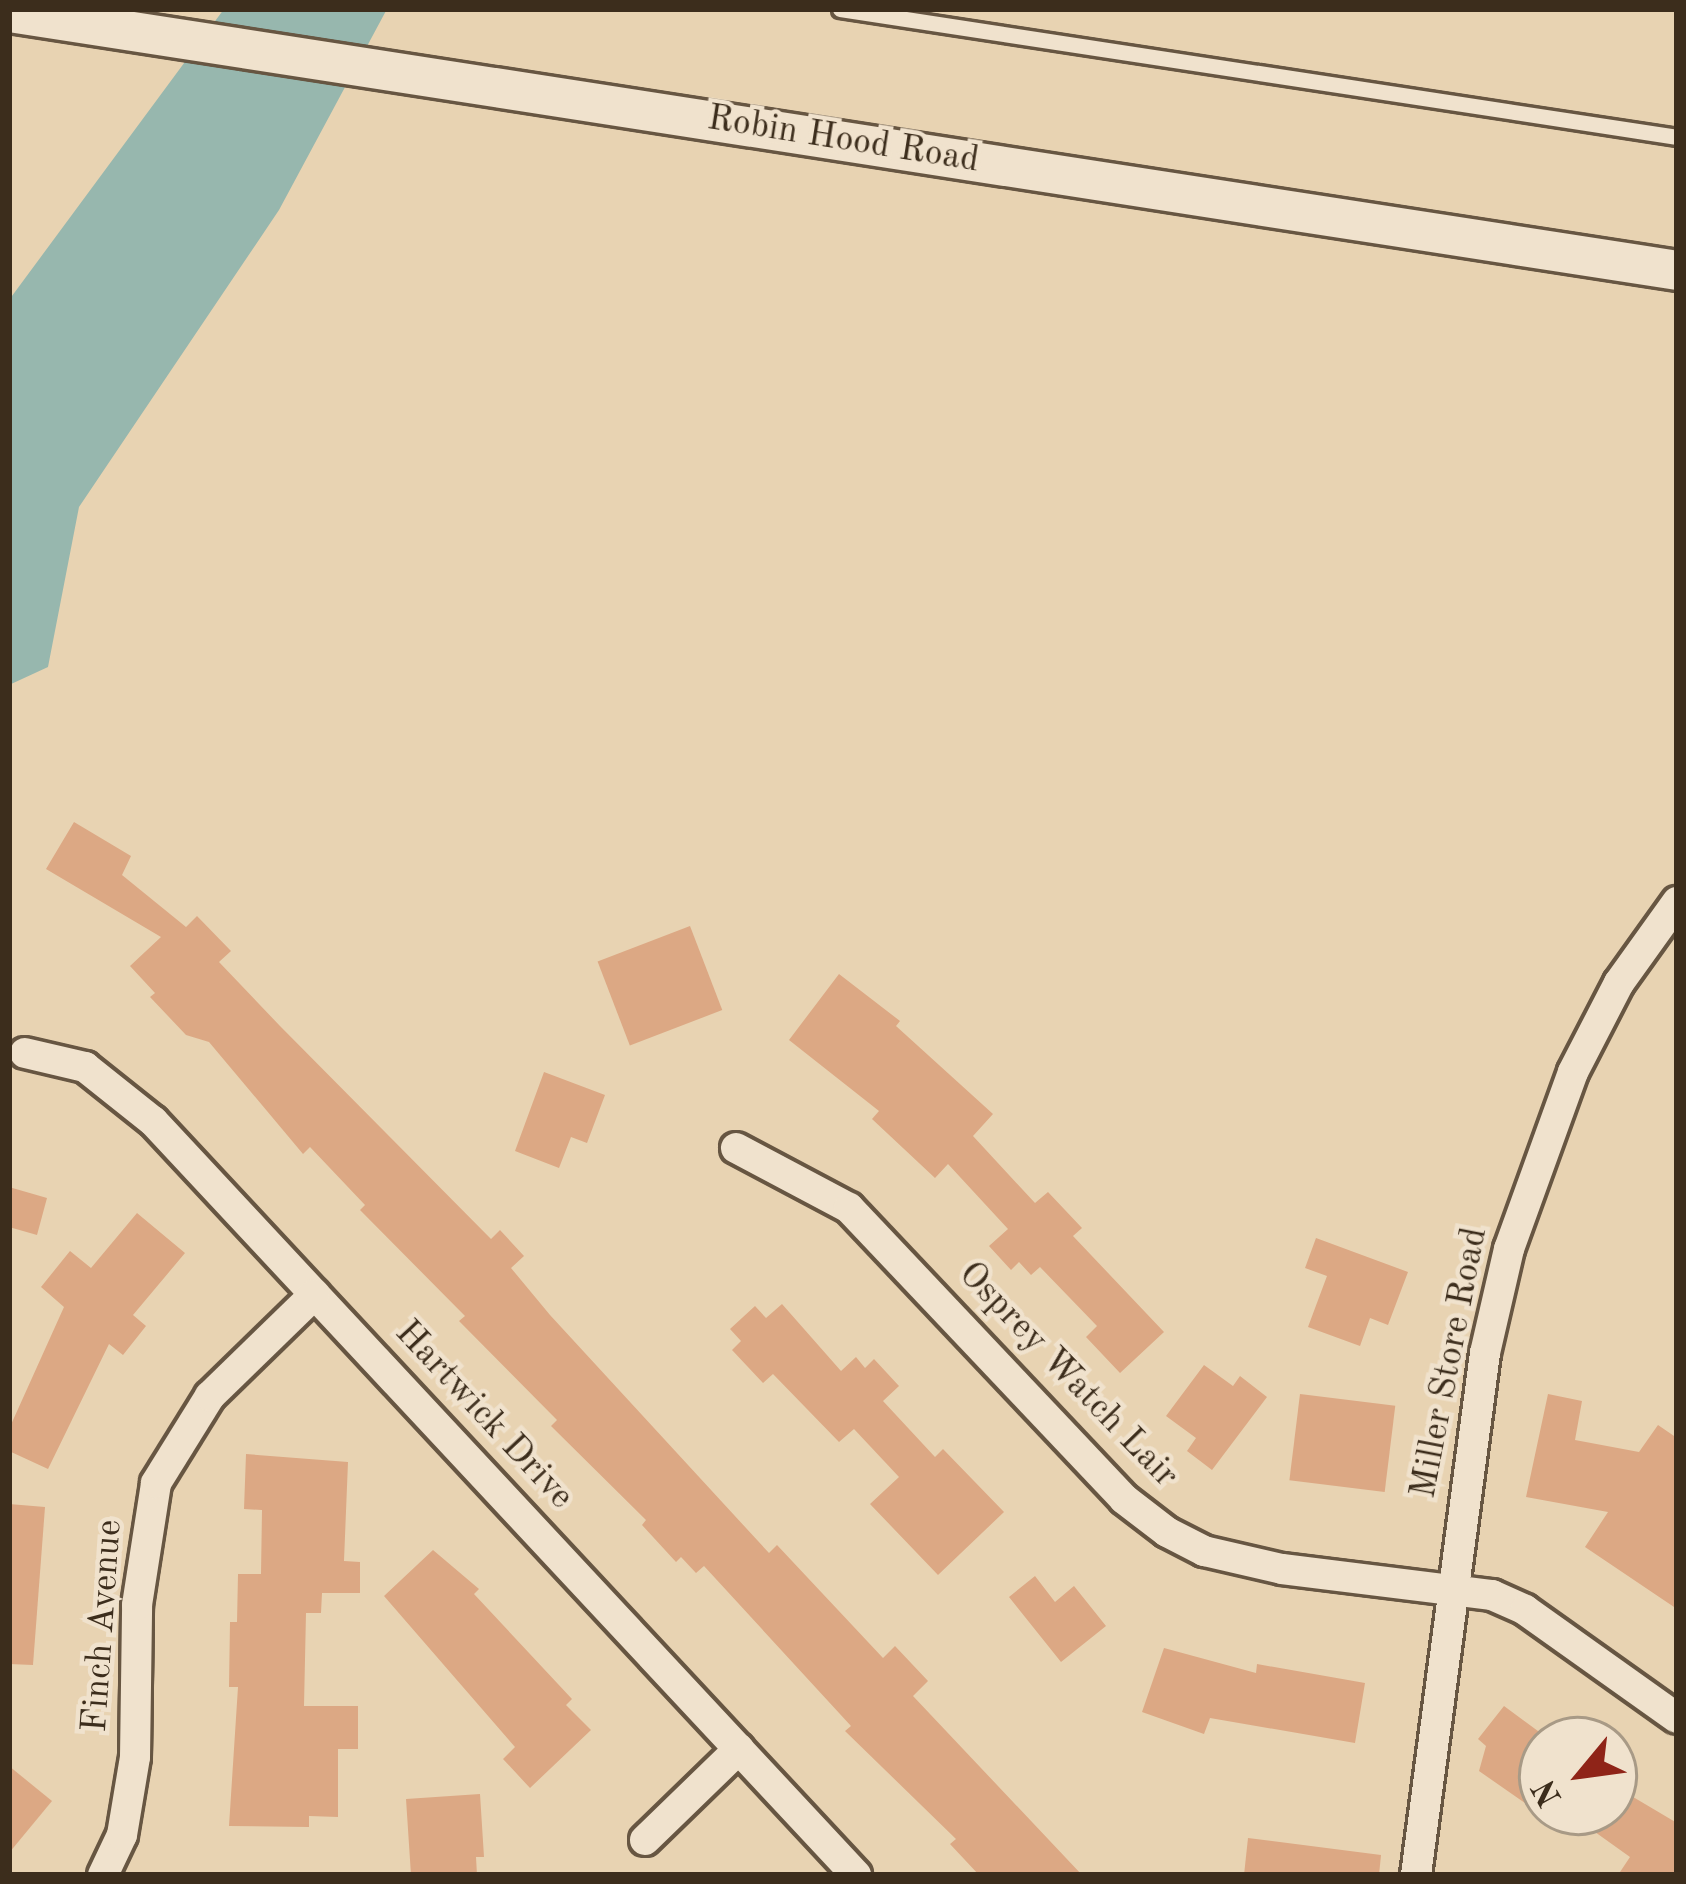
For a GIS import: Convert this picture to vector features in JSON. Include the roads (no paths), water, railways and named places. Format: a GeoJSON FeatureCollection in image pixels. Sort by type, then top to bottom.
{"type":"FeatureCollection","features":[{"type":"Feature","properties":{"kind":"street","name":"Robin Hood Road"},"geometry":{"type":"LineString","coordinates":[[9,12],[1677,270]]}},
{"type":"Feature","properties":{"kind":"street","name":"Miller Store Road"},"geometry":{"type":"LineString","coordinates":[[1416,1875],[1485,1353],[1535,1167],[1619,983],[1677,902]]}},
{"type":"Feature","properties":{"kind":"street","name":"Hartwick Drive"},"geometry":{"type":"LineString","coordinates":[[25,1053],[56,1057],[112,1083],[856,1875]]}},
{"type":"Feature","properties":{"kind":"street","name":"Osprey Watch Lair"},"geometry":{"type":"LineString","coordinates":[[736,1148],[849,1208],[1124,1499],[1167,1532],[1204,1551],[1282,1569],[1451,1585],[1525,1610],[1677,1718]]}},
{"type":"Feature","properties":{"kind":"street","name":"Finch Avenue"},"geometry":{"type":"LineString","coordinates":[[103,1875],[122,1835],[135,1757],[136,1605],[156,1483],[210,1396],[315,1294]]}},
{"type":"Feature","properties":{"kind":"street"},"geometry":{"type":"LineString","coordinates":[[645,1840],[739,1749]]}},
{"type":"Feature","properties":{"kind":"lane"},"geometry":{"type":"LineString","coordinates":[[840,9],[1677,137]]}},
{"type":"Feature","properties":{"kind":"water"},"geometry":{"type":"Polygon","coordinates":[[[224,9],[387,9],[279,210],[79,507],[48,667],[9,685],[9,300],[224,9]]]}}]}
